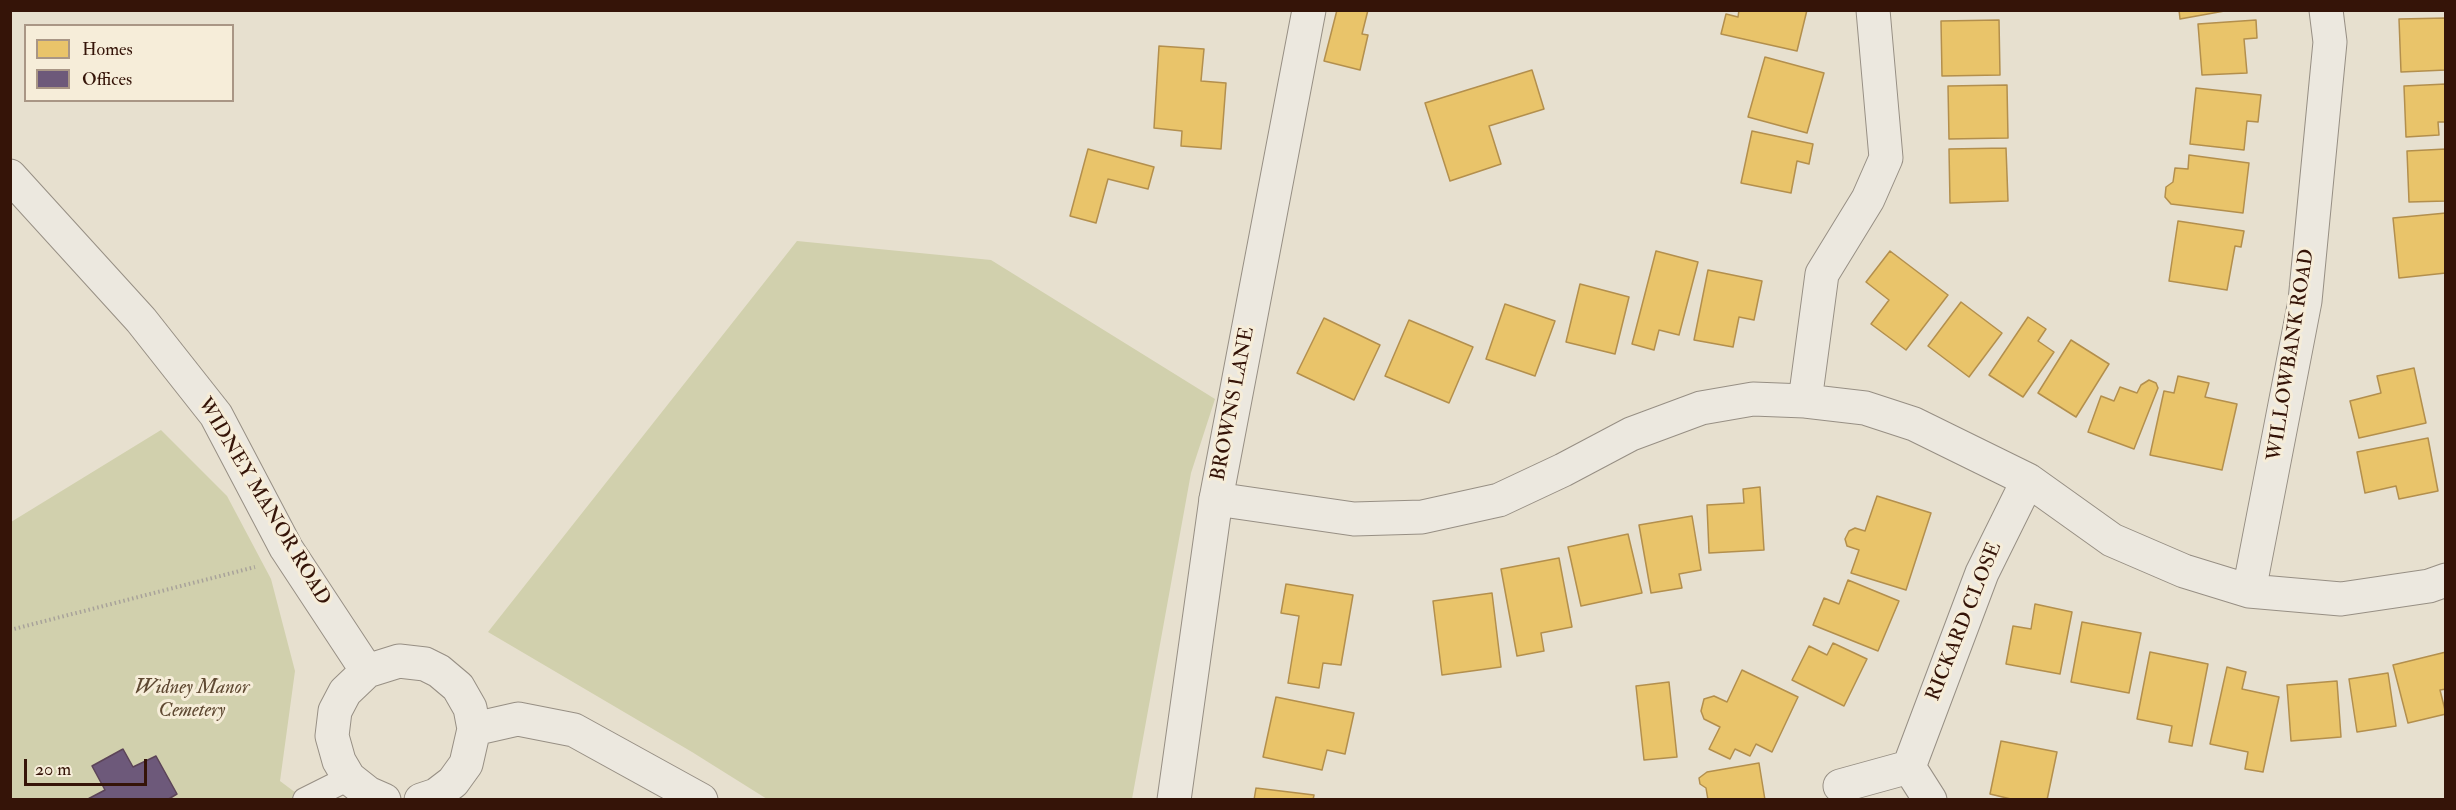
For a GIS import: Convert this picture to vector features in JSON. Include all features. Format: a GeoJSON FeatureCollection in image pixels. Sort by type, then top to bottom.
{"type":"FeatureCollection","features":[{"type":"Feature","properties":{"kind":"street","name":"BROWNS LANE"},"geometry":{"type":"LineString","coordinates":[[1174,800],[1216,499],[1309,10]]}},
{"type":"Feature","properties":{"kind":"street"},"geometry":{"type":"LineString","coordinates":[[1805,401],[1822,274],[1868,199],[1886,158],[1874,10]]}},
{"type":"Feature","properties":{"kind":"street","name":"WILLOWBANK ROAD"},"geometry":{"type":"LineString","coordinates":[[2249,591],[2305,301],[2330,42],[2326,10]]}},
{"type":"Feature","properties":{"kind":"street","name":"WIDNEY MANOR ROAD"},"geometry":{"type":"LineString","coordinates":[[10,176],[141,320],[216,415],[286,548],[367,671]]}},
{"type":"Feature","properties":{"kind":"street"},"geometry":{"type":"LineString","coordinates":[[1216,499],[1354,519],[1422,516],[1499,500],[1631,434],[1701,408],[1754,399],[1805,401],[1865,408],[1914,424],[2028,480],[2112,540],[2184,572],[2249,591],[2341,598],[2429,586],[2445,580]]}},
{"type":"Feature","properties":{"kind":"street","name":"RICKARD CLOSE"},"geometry":{"type":"LineString","coordinates":[[1909,767],[1982,573],[2028,480]]}},
{"type":"Feature","properties":{"kind":"street"},"geometry":{"type":"LineString","coordinates":[[384,800],[368,793],[349,778],[339,761],[332,736],[335,711],[345,692],[367,671],[399,661],[425,664],[439,671],[458,687],[470,708],[474,729],[466,764],[453,782],[432,798]]}},
{"type":"Feature","properties":{"kind":"street"},"geometry":{"type":"LineString","coordinates":[[474,729],[518,719],[574,730],[701,800]]}},
{"type":"Feature","properties":{"kind":"street"},"geometry":{"type":"LineString","coordinates":[[1840,786],[1909,767],[1930,800]]}},
{"type":"Feature","properties":{"kind":"lane"},"geometry":{"type":"LineString","coordinates":[[305,800],[349,778]]}},
{"type":"Feature","properties":{"kind":"path"},"geometry":{"type":"LineString","coordinates":[[10,630],[264,565],[286,548]]}},
{"type":"Feature","properties":{"kind":"green space"},"geometry":{"type":"Polygon","coordinates":[[[797,241],[991,260],[1215,399],[1191,473],[1132,799],[767,799],[692,752],[488,632],[797,241]]]}},
{"type":"Feature","properties":{"kind":"green space","name":"Widney Manor Cemetery"},"geometry":{"type":"Polygon","coordinates":[[[161,430],[227,496],[271,579],[295,671],[280,781],[304,799],[11,800],[11,522],[161,430]]]}},
{"type":"Feature","properties":{"kind":"building: Homes"},"geometry":{"type":"Polygon","coordinates":[[[1337,10],[1368,10],[1362,34],[1368,35],[1360,70],[1324,61],[1337,10]]]}},
{"type":"Feature","properties":{"kind":"building: Homes"},"geometry":{"type":"Polygon","coordinates":[[[1739,10],[1807,10],[1797,51],[1721,34],[1726,14],[1738,17],[1739,10]]]}},
{"type":"Feature","properties":{"kind":"building: Homes"},"geometry":{"type":"Polygon","coordinates":[[[2179,10],[2230,10],[2180,19],[2179,10]]]}},
{"type":"Feature","properties":{"kind":"building: Homes"},"geometry":{"type":"Polygon","coordinates":[[[2446,18],[2446,70],[2401,72],[2399,19],[2446,18]]]}},
{"type":"Feature","properties":{"kind":"building: Homes"},"geometry":{"type":"Polygon","coordinates":[[[1999,20],[2000,75],[1942,76],[1941,21],[1999,20]]]}},
{"type":"Feature","properties":{"kind":"building: Homes"},"geometry":{"type":"Polygon","coordinates":[[[2256,20],[2257,38],[2244,39],[2247,73],[2202,75],[2198,24],[2256,20]]]}},
{"type":"Feature","properties":{"kind":"building: Homes"},"geometry":{"type":"Polygon","coordinates":[[[1159,46],[1204,49],[1201,81],[1226,83],[1221,149],[1181,146],[1182,131],[1154,128],[1159,46]]]}},
{"type":"Feature","properties":{"kind":"building: Homes"},"geometry":{"type":"Polygon","coordinates":[[[1765,57],[1824,73],[1807,133],[1748,117],[1765,57]]]}},
{"type":"Feature","properties":{"kind":"building: Homes"},"geometry":{"type":"Polygon","coordinates":[[[1532,70],[1544,109],[1489,126],[1501,164],[1450,181],[1425,103],[1532,70]]]}},
{"type":"Feature","properties":{"kind":"building: Homes"},"geometry":{"type":"Polygon","coordinates":[[[2446,84],[2446,122],[2438,122],[2439,135],[2406,137],[2404,86],[2446,84]]]}},
{"type":"Feature","properties":{"kind":"building: Homes"},"geometry":{"type":"Polygon","coordinates":[[[2007,85],[2008,138],[1949,139],[1948,86],[2007,85]]]}},
{"type":"Feature","properties":{"kind":"building: Homes"},"geometry":{"type":"Polygon","coordinates":[[[2196,88],[2261,95],[2258,122],[2247,121],[2244,150],[2190,144],[2196,88]]]}},
{"type":"Feature","properties":{"kind":"building: Homes"},"geometry":{"type":"Polygon","coordinates":[[[1752,131],[1813,144],[1809,164],[1797,161],[1791,193],[1741,183],[1752,131]]]}},
{"type":"Feature","properties":{"kind":"building: Homes"},"geometry":{"type":"Polygon","coordinates":[[[2006,148],[2008,201],[1950,203],[1949,149],[2006,148]]]}},
{"type":"Feature","properties":{"kind":"building: Homes"},"geometry":{"type":"Polygon","coordinates":[[[1088,149],[1154,167],[1148,189],[1108,179],[1096,223],[1070,216],[1088,149]]]}},
{"type":"Feature","properties":{"kind":"building: Homes"},"geometry":{"type":"Polygon","coordinates":[[[2446,149],[2446,201],[2409,202],[2407,151],[2446,149]]]}},
{"type":"Feature","properties":{"kind":"building: Homes"},"geometry":{"type":"Polygon","coordinates":[[[2189,155],[2249,163],[2243,213],[2171,204],[2165,197],[2166,187],[2173,182],[2175,168],[2188,169],[2189,155]]]}},
{"type":"Feature","properties":{"kind":"building: Homes"},"geometry":{"type":"Polygon","coordinates":[[[2446,213],[2446,273],[2399,278],[2393,218],[2446,213]]]}},
{"type":"Feature","properties":{"kind":"building: Homes"},"geometry":{"type":"Polygon","coordinates":[[[2178,221],[2244,231],[2241,247],[2235,246],[2227,290],[2169,281],[2178,221]]]}},
{"type":"Feature","properties":{"kind":"building: Homes"},"geometry":{"type":"Polygon","coordinates":[[[1656,251],[1698,262],[1679,335],[1659,330],[1654,350],[1632,344],[1656,251]]]}},
{"type":"Feature","properties":{"kind":"building: Homes"},"geometry":{"type":"Polygon","coordinates":[[[1890,251],[1948,295],[1906,350],[1871,324],[1889,300],[1866,282],[1890,251]]]}},
{"type":"Feature","properties":{"kind":"building: Homes"},"geometry":{"type":"Polygon","coordinates":[[[1708,270],[1762,281],[1754,320],[1739,317],[1733,347],[1694,340],[1708,270]]]}},
{"type":"Feature","properties":{"kind":"building: Homes"},"geometry":{"type":"Polygon","coordinates":[[[1580,284],[1629,297],[1615,354],[1566,342],[1580,284]]]}},
{"type":"Feature","properties":{"kind":"building: Homes"},"geometry":{"type":"Polygon","coordinates":[[[1961,302],[2002,333],[1969,377],[1928,346],[1961,302]]]}},
{"type":"Feature","properties":{"kind":"building: Homes"},"geometry":{"type":"Polygon","coordinates":[[[1505,304],[1555,321],[1535,376],[1486,359],[1505,304]]]}},
{"type":"Feature","properties":{"kind":"building: Homes"},"geometry":{"type":"Polygon","coordinates":[[[2028,317],[2046,329],[2038,341],[2054,352],[2023,397],[1989,375],[2028,317]]]}},
{"type":"Feature","properties":{"kind":"building: Homes"},"geometry":{"type":"Polygon","coordinates":[[[1324,318],[1380,345],[1354,400],[1297,373],[1324,318]]]}},
{"type":"Feature","properties":{"kind":"building: Homes"},"geometry":{"type":"Polygon","coordinates":[[[1409,320],[1473,347],[1449,403],[1385,376],[1409,320]]]}},
{"type":"Feature","properties":{"kind":"building: Homes"},"geometry":{"type":"Polygon","coordinates":[[[2071,340],[2109,364],[2076,417],[2038,393],[2071,340]]]}},
{"type":"Feature","properties":{"kind":"building: Homes"},"geometry":{"type":"Polygon","coordinates":[[[2414,368],[2426,423],[2359,438],[2350,401],[2381,393],[2377,376],[2414,368]]]}},
{"type":"Feature","properties":{"kind":"building: Homes"},"geometry":{"type":"Polygon","coordinates":[[[2178,376],[2209,383],[2205,397],[2237,404],[2222,470],[2150,455],[2164,391],[2174,393],[2178,376]]]}},
{"type":"Feature","properties":{"kind":"building: Homes"},"geometry":{"type":"Polygon","coordinates":[[[2149,380],[2156,383],[2158,388],[2134,449],[2088,432],[2101,396],[2114,401],[2120,387],[2137,393],[2141,385],[2149,380]]]}},
{"type":"Feature","properties":{"kind":"building: Homes"},"geometry":{"type":"Polygon","coordinates":[[[2428,438],[2438,491],[2399,499],[2396,486],[2365,493],[2357,452],[2428,438]]]}},
{"type":"Feature","properties":{"kind":"building: Homes"},"geometry":{"type":"Polygon","coordinates":[[[1760,487],[1764,550],[1709,553],[1707,505],[1744,503],[1743,489],[1760,487]]]}},
{"type":"Feature","properties":{"kind":"building: Homes"},"geometry":{"type":"Polygon","coordinates":[[[1877,496],[1931,513],[1906,590],[1851,573],[1859,550],[1847,546],[1845,539],[1849,531],[1855,528],[1865,531],[1877,496]]]}},
{"type":"Feature","properties":{"kind":"building: Homes"},"geometry":{"type":"Polygon","coordinates":[[[1692,516],[1701,570],[1679,574],[1682,588],[1651,593],[1639,525],[1692,516]]]}},
{"type":"Feature","properties":{"kind":"building: Homes"},"geometry":{"type":"Polygon","coordinates":[[[1628,534],[1642,593],[1581,606],[1568,547],[1628,534]]]}},
{"type":"Feature","properties":{"kind":"building: Homes"},"geometry":{"type":"Polygon","coordinates":[[[1559,558],[1572,627],[1541,633],[1544,651],[1517,656],[1501,569],[1559,558]]]}},
{"type":"Feature","properties":{"kind":"building: Homes"},"geometry":{"type":"Polygon","coordinates":[[[1848,580],[1899,601],[1878,651],[1813,625],[1824,598],[1839,604],[1848,580]]]}},
{"type":"Feature","properties":{"kind":"building: Homes"},"geometry":{"type":"Polygon","coordinates":[[[1286,584],[1353,595],[1341,665],[1323,663],[1319,688],[1288,683],[1299,616],[1281,613],[1286,584]]]}},
{"type":"Feature","properties":{"kind":"building: Homes"},"geometry":{"type":"Polygon","coordinates":[[[1492,593],[1501,667],[1442,675],[1433,601],[1492,593]]]}},
{"type":"Feature","properties":{"kind":"building: Homes"},"geometry":{"type":"Polygon","coordinates":[[[2035,604],[2072,612],[2060,674],[2006,664],[2013,626],[2031,629],[2035,604]]]}},
{"type":"Feature","properties":{"kind":"building: Homes"},"geometry":{"type":"Polygon","coordinates":[[[2082,622],[2141,633],[2129,693],[2071,682],[2082,622]]]}},
{"type":"Feature","properties":{"kind":"building: Homes"},"geometry":{"type":"Polygon","coordinates":[[[1833,643],[1867,659],[1844,706],[1792,680],[1809,646],[1827,655],[1833,643]]]}},
{"type":"Feature","properties":{"kind":"building: Homes"},"geometry":{"type":"Polygon","coordinates":[[[2150,652],[2208,664],[2192,746],[2169,742],[2172,726],[2137,719],[2150,652]]]}},
{"type":"Feature","properties":{"kind":"building: Homes"},"geometry":{"type":"Polygon","coordinates":[[[2446,652],[2446,689],[2440,690],[2446,714],[2408,723],[2393,665],[2446,652]]]}},
{"type":"Feature","properties":{"kind":"building: Homes"},"geometry":{"type":"Polygon","coordinates":[[[2227,667],[2246,672],[2242,689],[2279,697],[2263,772],[2245,769],[2248,752],[2210,744],[2227,667]]]}},
{"type":"Feature","properties":{"kind":"building: Homes"},"geometry":{"type":"Polygon","coordinates":[[[1742,670],[1798,697],[1772,752],[1756,744],[1750,756],[1735,749],[1730,759],[1709,749],[1720,727],[1704,719],[1701,711],[1704,699],[1714,696],[1727,702],[1742,670]]]}},
{"type":"Feature","properties":{"kind":"building: Homes"},"geometry":{"type":"Polygon","coordinates":[[[2388,673],[2396,726],[2357,732],[2349,679],[2388,673]]]}},
{"type":"Feature","properties":{"kind":"building: Homes"},"geometry":{"type":"Polygon","coordinates":[[[2337,681],[2341,737],[2291,741],[2287,685],[2337,681]]]}},
{"type":"Feature","properties":{"kind":"building: Homes"},"geometry":{"type":"Polygon","coordinates":[[[1669,682],[1677,757],[1644,760],[1636,686],[1669,682]]]}},
{"type":"Feature","properties":{"kind":"building: Homes"},"geometry":{"type":"Polygon","coordinates":[[[1276,697],[1354,713],[1345,754],[1327,750],[1322,770],[1263,757],[1276,697]]]}},
{"type":"Feature","properties":{"kind":"building: Homes"},"geometry":{"type":"Polygon","coordinates":[[[2001,741],[2057,752],[2047,800],[2015,800],[1990,794],[2001,741]]]}},
{"type":"Feature","properties":{"kind":"building: Homes"},"geometry":{"type":"Polygon","coordinates":[[[1759,763],[1765,800],[1708,800],[1706,788],[1700,784],[1699,778],[1707,772],[1759,763]]]}},
{"type":"Feature","properties":{"kind":"building: Homes"},"geometry":{"type":"Polygon","coordinates":[[[1256,788],[1314,795],[1313,800],[1254,800],[1256,788]]]}},
{"type":"Feature","properties":{"kind":"building: Offices"},"geometry":{"type":"Polygon","coordinates":[[[123,749],[133,767],[156,756],[177,794],[167,800],[86,800],[105,790],[92,766],[123,749]]]}}]}
